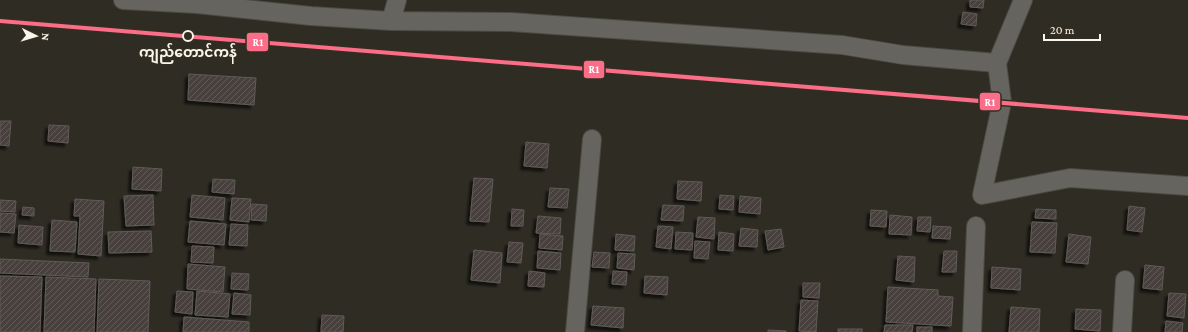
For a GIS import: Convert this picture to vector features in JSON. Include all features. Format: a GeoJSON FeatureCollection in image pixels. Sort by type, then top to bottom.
{"type":"FeatureCollection","features":[{"type":"Feature","properties":{"kind":"street"},"geometry":{"type":"LineString","coordinates":[[123,0],[197,4],[311,16],[391,21],[510,22],[842,44],[903,55],[997,64]]}},
{"type":"Feature","properties":{"kind":"street"},"geometry":{"type":"LineString","coordinates":[[391,21],[397,0]]}},
{"type":"Feature","properties":{"kind":"street"},"geometry":{"type":"LineString","coordinates":[[1023,0],[997,64],[1002,102],[982,195],[1070,178],[1188,186]]}},
{"type":"Feature","properties":{"kind":"street"},"geometry":{"type":"LineString","coordinates":[[575,332],[592,139]]}},
{"type":"Feature","properties":{"kind":"street"},"geometry":{"type":"LineString","coordinates":[[972,332],[976,226]]}},
{"type":"Feature","properties":{"kind":"street"},"geometry":{"type":"LineString","coordinates":[[1122,332],[1125,280]]}},
{"type":"Feature","properties":{"kind":"building"},"geometry":{"type":"Polygon","coordinates":[[[970,0],[984,0],[983,8],[970,7],[970,0]]]}},
{"type":"Feature","properties":{"kind":"building"},"geometry":{"type":"Polygon","coordinates":[[[963,12],[977,14],[976,26],[961,24],[963,12]]]}},
{"type":"Feature","properties":{"kind":"building"},"geometry":{"type":"Polygon","coordinates":[[[189,74],[256,78],[254,105],[188,100],[189,74]]]}},
{"type":"Feature","properties":{"kind":"building"},"geometry":{"type":"Polygon","coordinates":[[[0,121],[11,121],[9,146],[0,145],[0,121]]]}},
{"type":"Feature","properties":{"kind":"building"},"geometry":{"type":"Polygon","coordinates":[[[49,125],[69,126],[68,143],[48,141],[49,125]]]}},
{"type":"Feature","properties":{"kind":"building"},"geometry":{"type":"Polygon","coordinates":[[[526,142],[549,144],[547,168],[524,166],[526,142]]]}},
{"type":"Feature","properties":{"kind":"building"},"geometry":{"type":"Polygon","coordinates":[[[133,167],[162,169],[161,191],[132,189],[133,167]]]}},
{"type":"Feature","properties":{"kind":"building"},"geometry":{"type":"Polygon","coordinates":[[[474,178],[493,179],[489,222],[470,221],[474,178]]]}},
{"type":"Feature","properties":{"kind":"building"},"geometry":{"type":"Polygon","coordinates":[[[213,179],[235,180],[234,194],[212,192],[213,179]]]}},
{"type":"Feature","properties":{"kind":"building"},"geometry":{"type":"Polygon","coordinates":[[[678,181],[702,182],[701,201],[677,199],[678,181]]]}},
{"type":"Feature","properties":{"kind":"building"},"geometry":{"type":"Polygon","coordinates":[[[550,188],[569,189],[567,208],[548,207],[550,188]]]}},
{"type":"Feature","properties":{"kind":"building"},"geometry":{"type":"Polygon","coordinates":[[[153,195],[154,225],[126,226],[124,196],[153,195]]]}},
{"type":"Feature","properties":{"kind":"building"},"geometry":{"type":"Polygon","coordinates":[[[192,195],[225,198],[223,220],[190,217],[192,195]]]}},
{"type":"Feature","properties":{"kind":"building"},"geometry":{"type":"Polygon","coordinates":[[[720,195],[734,196],[733,210],[719,209],[720,195]]]}},
{"type":"Feature","properties":{"kind":"building"},"geometry":{"type":"Polygon","coordinates":[[[740,196],[761,198],[760,214],[739,212],[740,196]]]}},
{"type":"Feature","properties":{"kind":"building"},"geometry":{"type":"Polygon","coordinates":[[[232,198],[251,199],[249,222],[230,220],[232,198]]]}},
{"type":"Feature","properties":{"kind":"building"},"geometry":{"type":"Polygon","coordinates":[[[75,199],[104,201],[101,256],[78,254],[80,216],[74,216],[75,199]]]}},
{"type":"Feature","properties":{"kind":"building"},"geometry":{"type":"Polygon","coordinates":[[[0,200],[16,201],[15,212],[0,211],[0,200]]]}},
{"type":"Feature","properties":{"kind":"building"},"geometry":{"type":"Polygon","coordinates":[[[252,204],[267,205],[266,221],[251,220],[252,204]]]}},
{"type":"Feature","properties":{"kind":"building"},"geometry":{"type":"Polygon","coordinates":[[[663,205],[684,206],[683,221],[661,220],[663,205]]]}},
{"type":"Feature","properties":{"kind":"building"},"geometry":{"type":"Polygon","coordinates":[[[1129,206],[1145,208],[1142,232],[1127,230],[1129,206]]]}},
{"type":"Feature","properties":{"kind":"building"},"geometry":{"type":"Polygon","coordinates":[[[23,207],[34,208],[34,216],[22,215],[23,207]]]}},
{"type":"Feature","properties":{"kind":"building"},"geometry":{"type":"Polygon","coordinates":[[[512,209],[524,210],[523,226],[511,226],[512,209]]]}},
{"type":"Feature","properties":{"kind":"building"},"geometry":{"type":"Polygon","coordinates":[[[1036,209],[1056,210],[1056,219],[1035,218],[1036,209]]]}},
{"type":"Feature","properties":{"kind":"building"},"geometry":{"type":"Polygon","coordinates":[[[871,210],[887,211],[886,227],[870,226],[871,210]]]}},
{"type":"Feature","properties":{"kind":"building"},"geometry":{"type":"Polygon","coordinates":[[[0,213],[16,214],[14,233],[0,232],[0,213]]]}},
{"type":"Feature","properties":{"kind":"building"},"geometry":{"type":"Polygon","coordinates":[[[890,215],[912,217],[911,235],[889,234],[890,215]]]}},
{"type":"Feature","properties":{"kind":"building"},"geometry":{"type":"Polygon","coordinates":[[[538,216],[561,218],[560,234],[536,233],[538,216]]]}},
{"type":"Feature","properties":{"kind":"building"},"geometry":{"type":"Polygon","coordinates":[[[698,217],[715,218],[714,239],[696,237],[698,217]]]}},
{"type":"Feature","properties":{"kind":"building"},"geometry":{"type":"Polygon","coordinates":[[[918,217],[931,217],[930,232],[917,231],[918,217]]]}},
{"type":"Feature","properties":{"kind":"building"},"geometry":{"type":"Polygon","coordinates":[[[52,220],[77,222],[75,252],[50,251],[52,220]]]}},
{"type":"Feature","properties":{"kind":"building"},"geometry":{"type":"Polygon","coordinates":[[[190,221],[226,224],[224,245],[188,242],[190,221]]]}},
{"type":"Feature","properties":{"kind":"building"},"geometry":{"type":"Polygon","coordinates":[[[1032,222],[1057,223],[1055,253],[1030,252],[1032,222]]]}},
{"type":"Feature","properties":{"kind":"building"},"geometry":{"type":"Polygon","coordinates":[[[231,224],[248,225],[247,246],[229,245],[231,224]]]}},
{"type":"Feature","properties":{"kind":"building"},"geometry":{"type":"Polygon","coordinates":[[[19,225],[43,227],[42,245],[18,243],[19,225]]]}},
{"type":"Feature","properties":{"kind":"building"},"geometry":{"type":"Polygon","coordinates":[[[658,226],[673,227],[671,249],[656,247],[658,226]]]}},
{"type":"Feature","properties":{"kind":"building"},"geometry":{"type":"Polygon","coordinates":[[[933,226],[951,227],[950,239],[932,238],[933,226]]]}},
{"type":"Feature","properties":{"kind":"building"},"geometry":{"type":"Polygon","coordinates":[[[741,228],[758,230],[757,247],[739,246],[741,228]]]}},
{"type":"Feature","properties":{"kind":"building"},"geometry":{"type":"Polygon","coordinates":[[[781,229],[784,247],[768,250],[765,231],[781,229]]]}},
{"type":"Feature","properties":{"kind":"building"},"geometry":{"type":"Polygon","coordinates":[[[151,231],[152,252],[109,253],[108,232],[151,231]]]}},
{"type":"Feature","properties":{"kind":"building"},"geometry":{"type":"Polygon","coordinates":[[[676,232],[693,233],[692,250],[675,249],[676,232]]]}},
{"type":"Feature","properties":{"kind":"building"},"geometry":{"type":"Polygon","coordinates":[[[719,232],[734,234],[733,251],[718,250],[719,232]]]}},
{"type":"Feature","properties":{"kind":"building"},"geometry":{"type":"Polygon","coordinates":[[[540,234],[563,236],[562,250],[539,248],[540,234]]]}},
{"type":"Feature","properties":{"kind":"building"},"geometry":{"type":"Polygon","coordinates":[[[616,234],[635,236],[634,251],[615,250],[616,234]]]}},
{"type":"Feature","properties":{"kind":"building"},"geometry":{"type":"Polygon","coordinates":[[[1069,234],[1091,237],[1088,264],[1066,262],[1069,234]]]}},
{"type":"Feature","properties":{"kind":"building"},"geometry":{"type":"Polygon","coordinates":[[[695,241],[710,242],[708,259],[694,258],[695,241]]]}},
{"type":"Feature","properties":{"kind":"building"},"geometry":{"type":"Polygon","coordinates":[[[509,242],[523,243],[521,263],[507,262],[509,242]]]}},
{"type":"Feature","properties":{"kind":"building"},"geometry":{"type":"Polygon","coordinates":[[[192,246],[214,247],[213,263],[191,262],[192,246]]]}},
{"type":"Feature","properties":{"kind":"building"},"geometry":{"type":"Polygon","coordinates":[[[474,250],[502,253],[500,283],[471,280],[474,250]]]}},
{"type":"Feature","properties":{"kind":"building"},"geometry":{"type":"Polygon","coordinates":[[[538,251],[561,253],[560,270],[537,268],[538,251]]]}},
{"type":"Feature","properties":{"kind":"building"},"geometry":{"type":"Polygon","coordinates":[[[944,251],[957,251],[956,272],[942,272],[944,251]]]}},
{"type":"Feature","properties":{"kind":"building"},"geometry":{"type":"Polygon","coordinates":[[[594,252],[610,253],[609,268],[592,267],[594,252]]]}},
{"type":"Feature","properties":{"kind":"building"},"geometry":{"type":"Polygon","coordinates":[[[618,253],[635,254],[634,270],[617,268],[618,253]]]}},
{"type":"Feature","properties":{"kind":"building"},"geometry":{"type":"Polygon","coordinates":[[[898,256],[915,257],[914,282],[896,280],[898,256]]]}},
{"type":"Feature","properties":{"kind":"building"},"geometry":{"type":"Polygon","coordinates":[[[0,259],[89,263],[88,277],[0,273],[0,259]]]}},
{"type":"Feature","properties":{"kind":"building"},"geometry":{"type":"Polygon","coordinates":[[[188,264],[225,267],[223,292],[187,289],[188,264]]]}},
{"type":"Feature","properties":{"kind":"building"},"geometry":{"type":"Polygon","coordinates":[[[1145,265],[1164,267],[1162,290],[1143,288],[1145,265]]]}},
{"type":"Feature","properties":{"kind":"building"},"geometry":{"type":"Polygon","coordinates":[[[992,267],[1021,269],[1020,290],[991,288],[992,267]]]}},
{"type":"Feature","properties":{"kind":"building"},"geometry":{"type":"Polygon","coordinates":[[[529,271],[545,273],[544,287],[528,286],[529,271]]]}},
{"type":"Feature","properties":{"kind":"building"},"geometry":{"type":"Polygon","coordinates":[[[613,271],[627,272],[626,285],[612,284],[613,271]]]}},
{"type":"Feature","properties":{"kind":"building"},"geometry":{"type":"Polygon","coordinates":[[[232,273],[249,274],[248,290],[231,289],[232,273]]]}},
{"type":"Feature","properties":{"kind":"building"},"geometry":{"type":"Polygon","coordinates":[[[0,276],[42,277],[40,332],[0,332],[0,276]]]}},
{"type":"Feature","properties":{"kind":"building"},"geometry":{"type":"Polygon","coordinates":[[[645,276],[668,277],[667,295],[644,293],[645,276]]]}},
{"type":"Feature","properties":{"kind":"building"},"geometry":{"type":"Polygon","coordinates":[[[46,277],[96,279],[94,332],[44,332],[46,277]]]}},
{"type":"Feature","properties":{"kind":"building"},"geometry":{"type":"Polygon","coordinates":[[[99,279],[150,281],[148,332],[97,332],[99,279]]]}},
{"type":"Feature","properties":{"kind":"building"},"geometry":{"type":"Polygon","coordinates":[[[803,283],[820,283],[819,298],[803,297],[803,283]]]}},
{"type":"Feature","properties":{"kind":"building"},"geometry":{"type":"Polygon","coordinates":[[[888,287],[938,290],[938,296],[953,297],[951,326],[886,322],[888,287]]]}},
{"type":"Feature","properties":{"kind":"building"},"geometry":{"type":"Polygon","coordinates":[[[177,291],[193,292],[192,314],[175,312],[177,291]]]}},
{"type":"Feature","properties":{"kind":"building"},"geometry":{"type":"Polygon","coordinates":[[[197,291],[230,294],[228,317],[195,315],[197,291]]]}},
{"type":"Feature","properties":{"kind":"building"},"geometry":{"type":"Polygon","coordinates":[[[234,293],[251,295],[250,315],[232,314],[234,293]]]}},
{"type":"Feature","properties":{"kind":"building"},"geometry":{"type":"Polygon","coordinates":[[[1169,293],[1186,294],[1184,318],[1167,316],[1169,293]]]}},
{"type":"Feature","properties":{"kind":"building"},"geometry":{"type":"Polygon","coordinates":[[[801,300],[818,301],[816,332],[799,331],[801,300]]]}},
{"type":"Feature","properties":{"kind":"building"},"geometry":{"type":"Polygon","coordinates":[[[593,306],[624,308],[623,328],[591,325],[593,306]]]}},
{"type":"Feature","properties":{"kind":"building"},"geometry":{"type":"Polygon","coordinates":[[[1011,307],[1040,309],[1039,332],[1009,332],[1011,307]]]}},
{"type":"Feature","properties":{"kind":"building"},"geometry":{"type":"Polygon","coordinates":[[[1076,309],[1101,310],[1100,331],[1075,329],[1076,309]]]}},
{"type":"Feature","properties":{"kind":"building"},"geometry":{"type":"Polygon","coordinates":[[[322,315],[344,316],[343,332],[321,332],[322,315]]]}},
{"type":"Feature","properties":{"kind":"building"},"geometry":{"type":"Polygon","coordinates":[[[184,317],[249,322],[249,332],[183,332],[184,317]]]}},
{"type":"Feature","properties":{"kind":"building"},"geometry":{"type":"Polygon","coordinates":[[[1166,321],[1183,323],[1182,332],[1165,332],[1166,321]]]}},
{"type":"Feature","properties":{"kind":"building"},"geometry":{"type":"Polygon","coordinates":[[[885,325],[913,325],[912,332],[884,332],[885,325]]]}},
{"type":"Feature","properties":{"kind":"building"},"geometry":{"type":"Polygon","coordinates":[[[917,327],[932,327],[932,332],[917,332],[917,327]]]}},
{"type":"Feature","properties":{"kind":"building"},"geometry":{"type":"Polygon","coordinates":[[[838,329],[862,329],[862,332],[838,332],[838,329]]]}},
{"type":"Feature","properties":{"kind":"building"},"geometry":{"type":"Polygon","coordinates":[[[768,330],[786,331],[786,332],[768,332],[768,330]]]}},
{"type":"Feature","properties":{"kind":"transit line","name":"R1"},"geometry":{"type":"LineString","coordinates":[[0,21],[1188,118]]}},
{"type":"Feature","properties":{"kind":"place","name":"ကျည်တောင်ကန်"},"geometry":{"type":"Point","coordinates":[188,36]}}]}
